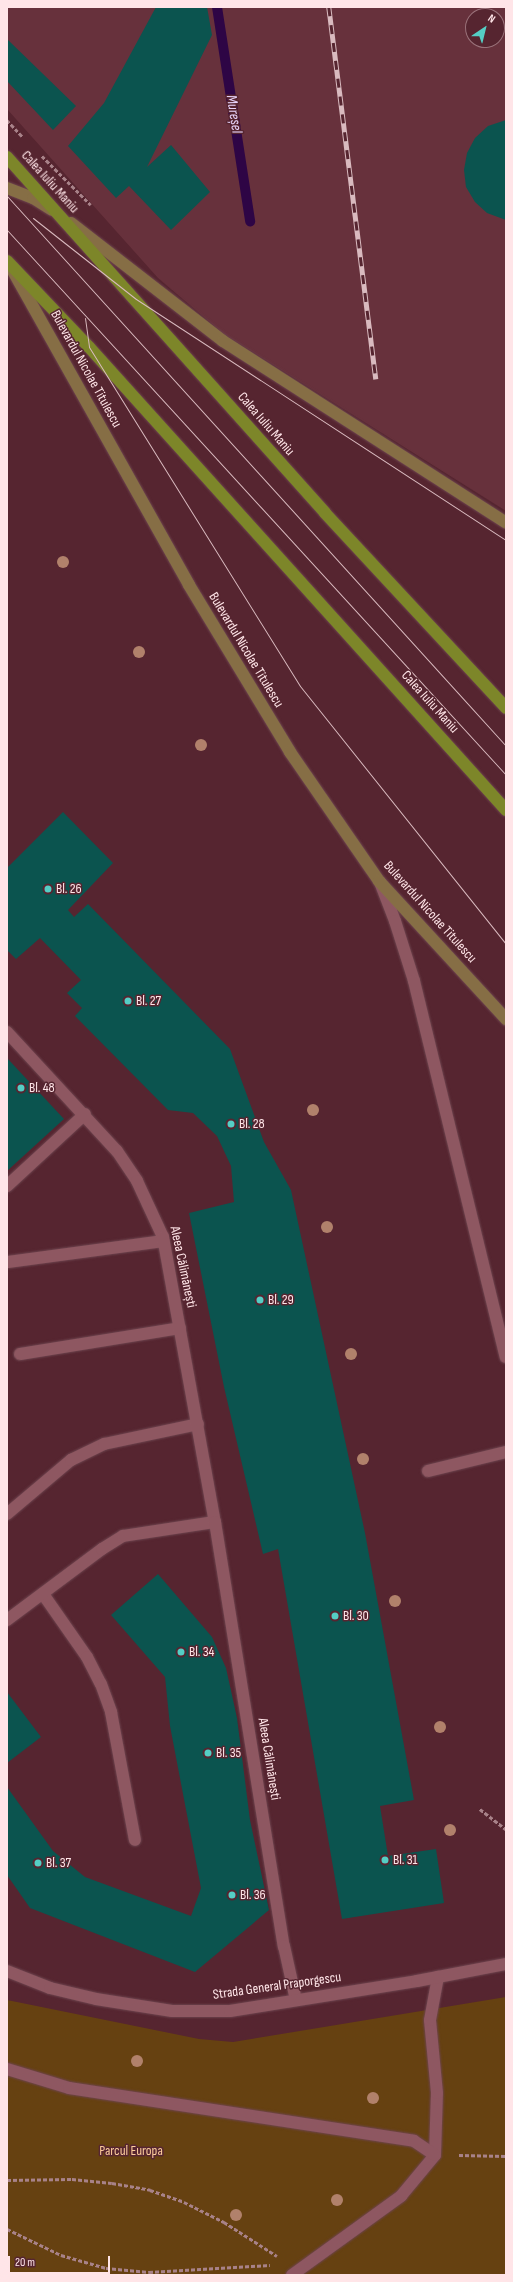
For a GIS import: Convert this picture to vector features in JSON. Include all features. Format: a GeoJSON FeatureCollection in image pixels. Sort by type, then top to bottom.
{"type":"FeatureCollection","features":[{"type":"Feature","properties":{"kind":"main road","name":"Calea Iuliu Maniu"},"geometry":{"type":"LineString","coordinates":[[7,156],[325,513],[506,708]]}},
{"type":"Feature","properties":{"kind":"main road"},"geometry":{"type":"LineString","coordinates":[[7,188],[33,198],[59,214],[222,341],[506,523]]}},
{"type":"Feature","properties":{"kind":"main road","name":"Calea Iuliu Maniu"},"geometry":{"type":"LineString","coordinates":[[8,262],[90,347],[506,810]]}},
{"type":"Feature","properties":{"kind":"main road","name":"Bulevardul Nicolae Titulescu"},"geometry":{"type":"LineString","coordinates":[[8,262],[189,584],[290,752],[379,881],[506,1019]]}},
{"type":"Feature","properties":{"kind":"street"},"geometry":{"type":"LineString","coordinates":[[379,881],[395,921],[414,981],[506,1357]]}},
{"type":"Feature","properties":{"kind":"street","name":"Aleea Călimănești"},"geometry":{"type":"LineString","coordinates":[[7,1032],[85,1114],[117,1151],[137,1181],[154,1212],[164,1241],[215,1522],[284,1946],[296,2000]]}},
{"type":"Feature","properties":{"kind":"street"},"geometry":{"type":"LineString","coordinates":[[7,1186],[85,1114]]}},
{"type":"Feature","properties":{"kind":"street"},"geometry":{"type":"LineString","coordinates":[[8,1262],[164,1241]]}},
{"type":"Feature","properties":{"kind":"street"},"geometry":{"type":"LineString","coordinates":[[20,1354],[180,1328]]}},
{"type":"Feature","properties":{"kind":"street"},"geometry":{"type":"LineString","coordinates":[[7,1514],[71,1460],[104,1444],[198,1424]]}},
{"type":"Feature","properties":{"kind":"street"},"geometry":{"type":"LineString","coordinates":[[428,1471],[506,1452]]}},
{"type":"Feature","properties":{"kind":"street"},"geometry":{"type":"LineString","coordinates":[[7,1620],[102,1549],[123,1536],[215,1522]]}},
{"type":"Feature","properties":{"kind":"street"},"geometry":{"type":"LineString","coordinates":[[43,1594],[86,1658],[101,1684],[111,1712],[135,1840]]}},
{"type":"Feature","properties":{"kind":"street","name":"Strada General Praporgescu"},"geometry":{"type":"LineString","coordinates":[[7,1971],[57,1990],[172,2011],[230,2011],[438,1977],[506,1964]]}},
{"type":"Feature","properties":{"kind":"street"},"geometry":{"type":"LineString","coordinates":[[292,2275],[401,2196],[435,2155],[437,2093],[430,2020],[438,1977]]}},
{"type":"Feature","properties":{"kind":"street"},"geometry":{"type":"LineString","coordinates":[[7,2069],[69,2088],[414,2141],[435,2155]]}},
{"type":"Feature","properties":{"kind":"path"},"geometry":{"type":"LineString","coordinates":[[480,1809],[506,1829]]}},
{"type":"Feature","properties":{"kind":"path"},"geometry":{"type":"LineString","coordinates":[[435,2155],[506,2156]]}},
{"type":"Feature","properties":{"kind":"path"},"geometry":{"type":"LineString","coordinates":[[7,2180],[72,2179],[112,2183],[150,2190],[184,2202],[224,2222],[268,2248],[286,2264],[314,2259]]}},
{"type":"Feature","properties":{"kind":"path"},"geometry":{"type":"LineString","coordinates":[[7,2229],[61,2255],[106,2268],[138,2273],[218,2270],[271,2265]]}},
{"type":"Feature","properties":{"kind":"shaded area"},"geometry":{"type":"Polygon","coordinates":[[[7,7],[506,7],[506,511],[224,334],[158,278],[7,109],[7,7]]]}},
{"type":"Feature","properties":{"kind":"green space","name":"Parcul Europa"},"geometry":{"type":"Polygon","coordinates":[[[506,1997],[506,2275],[7,2275],[7,2000],[199,2039],[233,2042],[506,1997]]]}},
{"type":"Feature","properties":{"kind":"building"},"geometry":{"type":"Polygon","coordinates":[[[156,7],[207,7],[212,35],[147,167],[171,145],[210,192],[171,230],[129,186],[116,198],[68,146],[104,103],[156,7]]]}},
{"type":"Feature","properties":{"kind":"building"},"geometry":{"type":"Polygon","coordinates":[[[7,39],[76,106],[53,130],[7,81],[7,39]]]}},
{"type":"Feature","properties":{"kind":"building"},"geometry":{"type":"Polygon","coordinates":[[[506,120],[506,220],[487,213],[475,202],[466,187],[464,170],[467,153],[475,138],[488,126],[506,120]]]}},
{"type":"Feature","properties":{"kind":"building"},"geometry":{"type":"Polygon","coordinates":[[[63,812],[113,863],[68,910],[74,917],[88,904],[230,1049],[264,1142],[291,1190],[365,1533],[414,1800],[380,1806],[388,1856],[436,1849],[444,1903],[342,1919],[278,1549],[263,1554],[224,1387],[189,1213],[234,1202],[231,1166],[217,1136],[193,1113],[168,1110],[75,1016],[82,1008],[67,993],[81,980],[40,938],[16,959],[7,950],[7,868],[63,812]]]}},
{"type":"Feature","properties":{"kind":"building","name":"Bl. 48"},"geometry":{"type":"Polygon","coordinates":[[[7,1058],[64,1119],[7,1171],[7,1058]]]}},
{"type":"Feature","properties":{"kind":"building"},"geometry":{"type":"Polygon","coordinates":[[[158,1574],[212,1637],[226,1668],[237,1718],[250,1820],[269,1910],[195,1972],[30,1908],[7,1875],[7,1787],[53,1851],[85,1877],[191,1916],[201,1888],[170,1726],[165,1677],[111,1615],[158,1574]]]}},
{"type":"Feature","properties":{"kind":"building"},"geometry":{"type":"Polygon","coordinates":[[[7,1692],[41,1737],[7,1763],[7,1692]]]}},
{"type":"Feature","properties":{"kind":"waterway","name":"Mureșel"},"geometry":{"type":"LineString","coordinates":[[217,7],[250,221]]}},
{"type":"Feature","properties":{"kind":"tram line"},"geometry":{"type":"LineString","coordinates":[[7,196],[506,746]]}},
{"type":"Feature","properties":{"kind":"tram line"},"geometry":{"type":"LineString","coordinates":[[33,218],[136,299],[506,540]]}},
{"type":"Feature","properties":{"kind":"tram line"},"geometry":{"type":"LineString","coordinates":[[7,230],[506,775]]}},
{"type":"Feature","properties":{"kind":"tram line"},"geometry":{"type":"LineString","coordinates":[[85,318],[89,347],[300,686],[506,944]]}},
{"type":"Feature","properties":{"kind":"railway"},"geometry":{"type":"LineString","coordinates":[[329,7],[376,379]]}},
{"type":"Feature","properties":{"kind":"place","name":"Bl. 26"},"geometry":{"type":"Point","coordinates":[48,889]}},
{"type":"Feature","properties":{"kind":"place","name":"Bl. 27"},"geometry":{"type":"Point","coordinates":[128,1001]}},
{"type":"Feature","properties":{"kind":"place","name":"Bl. 48"},"geometry":{"type":"Point","coordinates":[21,1088]}},
{"type":"Feature","properties":{"kind":"place","name":"Bl. 28"},"geometry":{"type":"Point","coordinates":[231,1124]}},
{"type":"Feature","properties":{"kind":"place","name":"Bl. 29"},"geometry":{"type":"Point","coordinates":[260,1300]}},
{"type":"Feature","properties":{"kind":"place","name":"Bl. 30"},"geometry":{"type":"Point","coordinates":[335,1616]}},
{"type":"Feature","properties":{"kind":"place","name":"Bl. 34"},"geometry":{"type":"Point","coordinates":[181,1652]}},
{"type":"Feature","properties":{"kind":"place","name":"Bl. 35"},"geometry":{"type":"Point","coordinates":[208,1753]}},
{"type":"Feature","properties":{"kind":"place","name":"Bl. 31"},"geometry":{"type":"Point","coordinates":[385,1860]}},
{"type":"Feature","properties":{"kind":"place","name":"Bl. 37"},"geometry":{"type":"Point","coordinates":[38,1863]}},
{"type":"Feature","properties":{"kind":"place","name":"Bl. 36"},"geometry":{"type":"Point","coordinates":[232,1895]}}]}
